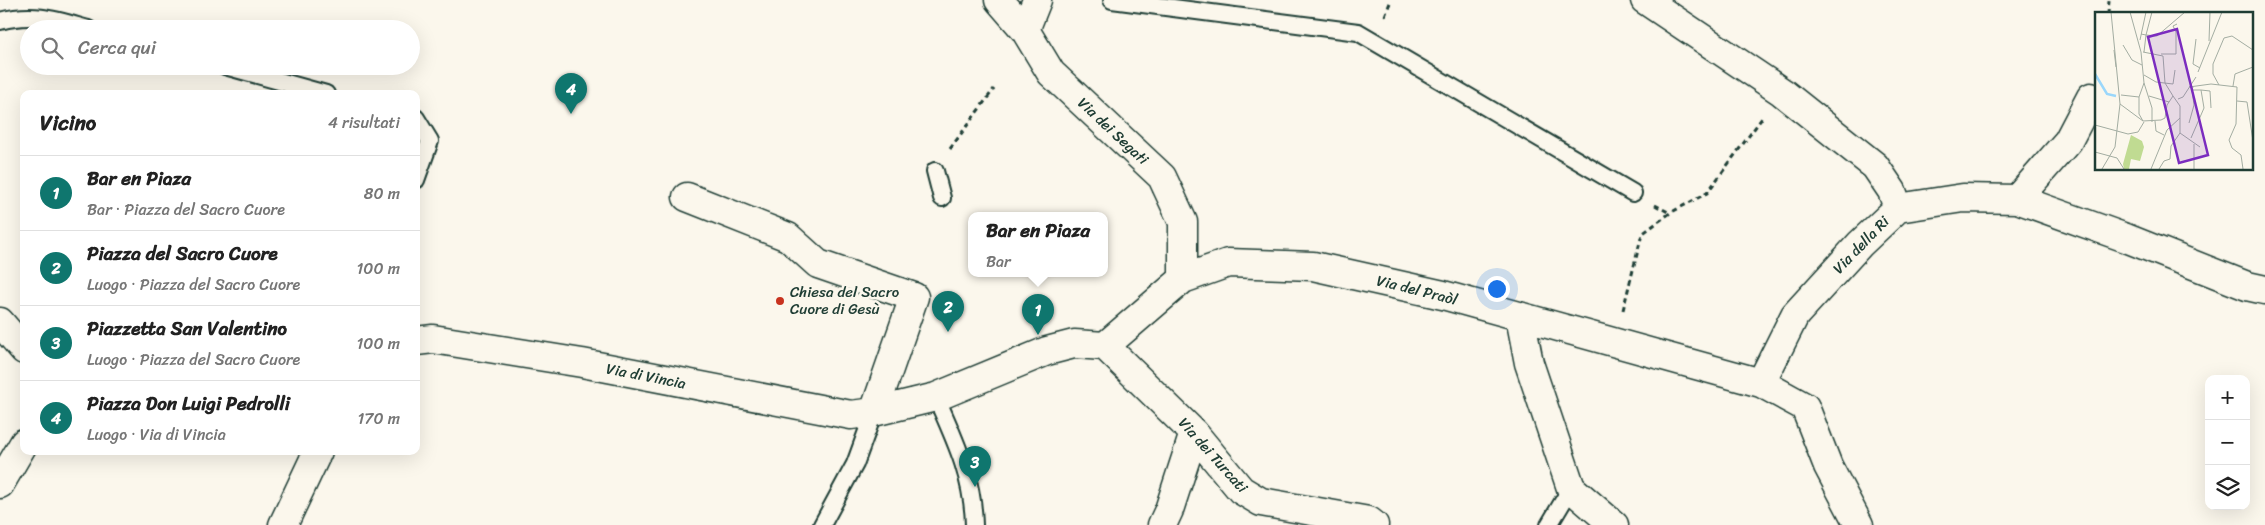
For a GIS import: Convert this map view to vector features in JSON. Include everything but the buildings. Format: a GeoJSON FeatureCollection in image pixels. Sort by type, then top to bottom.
{"type":"FeatureCollection","features":[{"type":"Feature","properties":{"kind":"street","name":"Via dei Segati"},"geometry":{"type":"LineString","coordinates":[[999,0],[1025,30],[1051,73],[1162,177],[1183,222],[1183,279]]}},
{"type":"Feature","properties":{"kind":"street"},"geometry":{"type":"LineString","coordinates":[[1025,30],[1037,0]]}},
{"type":"Feature","properties":{"kind":"street"},"geometry":{"type":"LineString","coordinates":[[1645,0],[1782,92],[1875,166],[1892,191],[1898,208]]}},
{"type":"Feature","properties":{"kind":"street"},"geometry":{"type":"LineString","coordinates":[[2017,199],[2068,140],[2091,97]]}},
{"type":"Feature","properties":{"kind":"street"},"geometry":{"type":"LineString","coordinates":[[687,198],[788,237],[818,264],[914,297],[874,412]]}},
{"type":"Feature","properties":{"kind":"street","name":"Via della Ri"},"geometry":{"type":"LineString","coordinates":[[1761,383],[1795,315],[1860,244],[1898,208],[1963,198],[2017,199],[2126,238],[2247,286],[2265,290]]}},
{"type":"Feature","properties":{"kind":"street","name":"Via del Praòl"},"geometry":{"type":"LineString","coordinates":[[1105,346],[1183,279],[1228,263],[1313,266],[1443,295],[1520,317]]}},
{"type":"Feature","properties":{"kind":"street"},"geometry":{"type":"LineString","coordinates":[[1614,525],[1571,488],[1529,363],[1520,317],[1761,383],[1805,407],[1828,466],[1858,525]]}},
{"type":"Feature","properties":{"kind":"street"},"geometry":{"type":"LineString","coordinates":[[0,322],[20,345]]}},
{"type":"Feature","properties":{"kind":"street","name":"Via di Vincia"},"geometry":{"type":"LineString","coordinates":[[420,341],[433,339],[582,363],[850,415],[874,412],[936,397],[1047,351],[1074,344],[1105,346]]}},
{"type":"Feature","properties":{"kind":"street","name":"Via dei Turcati"},"geometry":{"type":"LineString","coordinates":[[1105,346],[1194,433],[1241,490],[1261,502],[1368,521],[1374,525]]}},
{"type":"Feature","properties":{"kind":"street"},"geometry":{"type":"LineString","coordinates":[[1162,525],[1170,510],[1194,433]]}},
{"type":"Feature","properties":{"kind":"street"},"geometry":{"type":"LineString","coordinates":[[0,484],[20,450]]}},
{"type":"Feature","properties":{"kind":"street"},"geometry":{"type":"LineString","coordinates":[[283,525],[316,455]]}},
{"type":"Feature","properties":{"kind":"lane"},"geometry":{"type":"LineString","coordinates":[[1112,0],[1358,32],[1632,192]]}},
{"type":"Feature","properties":{"kind":"lane"},"geometry":{"type":"LineString","coordinates":[[0,21],[18,16],[44,16],[58,20]]}},
{"type":"Feature","properties":{"kind":"lane"},"geometry":{"type":"LineString","coordinates":[[257,75],[312,90]]}},
{"type":"Feature","properties":{"kind":"lane"},"geometry":{"type":"LineString","coordinates":[[420,125],[430,141],[420,169]]}},
{"type":"Feature","properties":{"kind":"lane"},"geometry":{"type":"LineString","coordinates":[[935,171],[942,198]]}},
{"type":"Feature","properties":{"kind":"lane"},"geometry":{"type":"LineString","coordinates":[[936,397],[965,465],[974,500],[974,525]]}},
{"type":"Feature","properties":{"kind":"lane"},"geometry":{"type":"LineString","coordinates":[[822,525],[855,464],[874,412]]}},
{"type":"Feature","properties":{"kind":"lane"},"geometry":{"type":"LineString","coordinates":[[1549,525],[1571,488]]}},
{"type":"Feature","properties":{"kind":"path"},"geometry":{"type":"LineString","coordinates":[[935,171],[994,88]]}},
{"type":"Feature","properties":{"kind":"path"},"geometry":{"type":"LineString","coordinates":[[1614,343],[1642,234],[1670,213],[1707,193],[1782,92]]}},
{"type":"Feature","properties":{"kind":"place","name":"Piazza Don Luigi Pedrolli"},"geometry":{"type":"Point","coordinates":[571,114]}},
{"type":"Feature","properties":{"kind":"place","name":"Chiesa del Sacro Cuore di Gesù"},"geometry":{"type":"Point","coordinates":[780,301]}},
{"type":"Feature","properties":{"kind":"place","name":"Piazza del Sacro Cuore"},"geometry":{"type":"Point","coordinates":[948,332]}},
{"type":"Feature","properties":{"kind":"place","name":"Bar en Piaza"},"geometry":{"type":"Point","coordinates":[1038,335]}},
{"type":"Feature","properties":{"kind":"place","name":"Piazzetta San Valentino"},"geometry":{"type":"Point","coordinates":[975,487]}}]}
